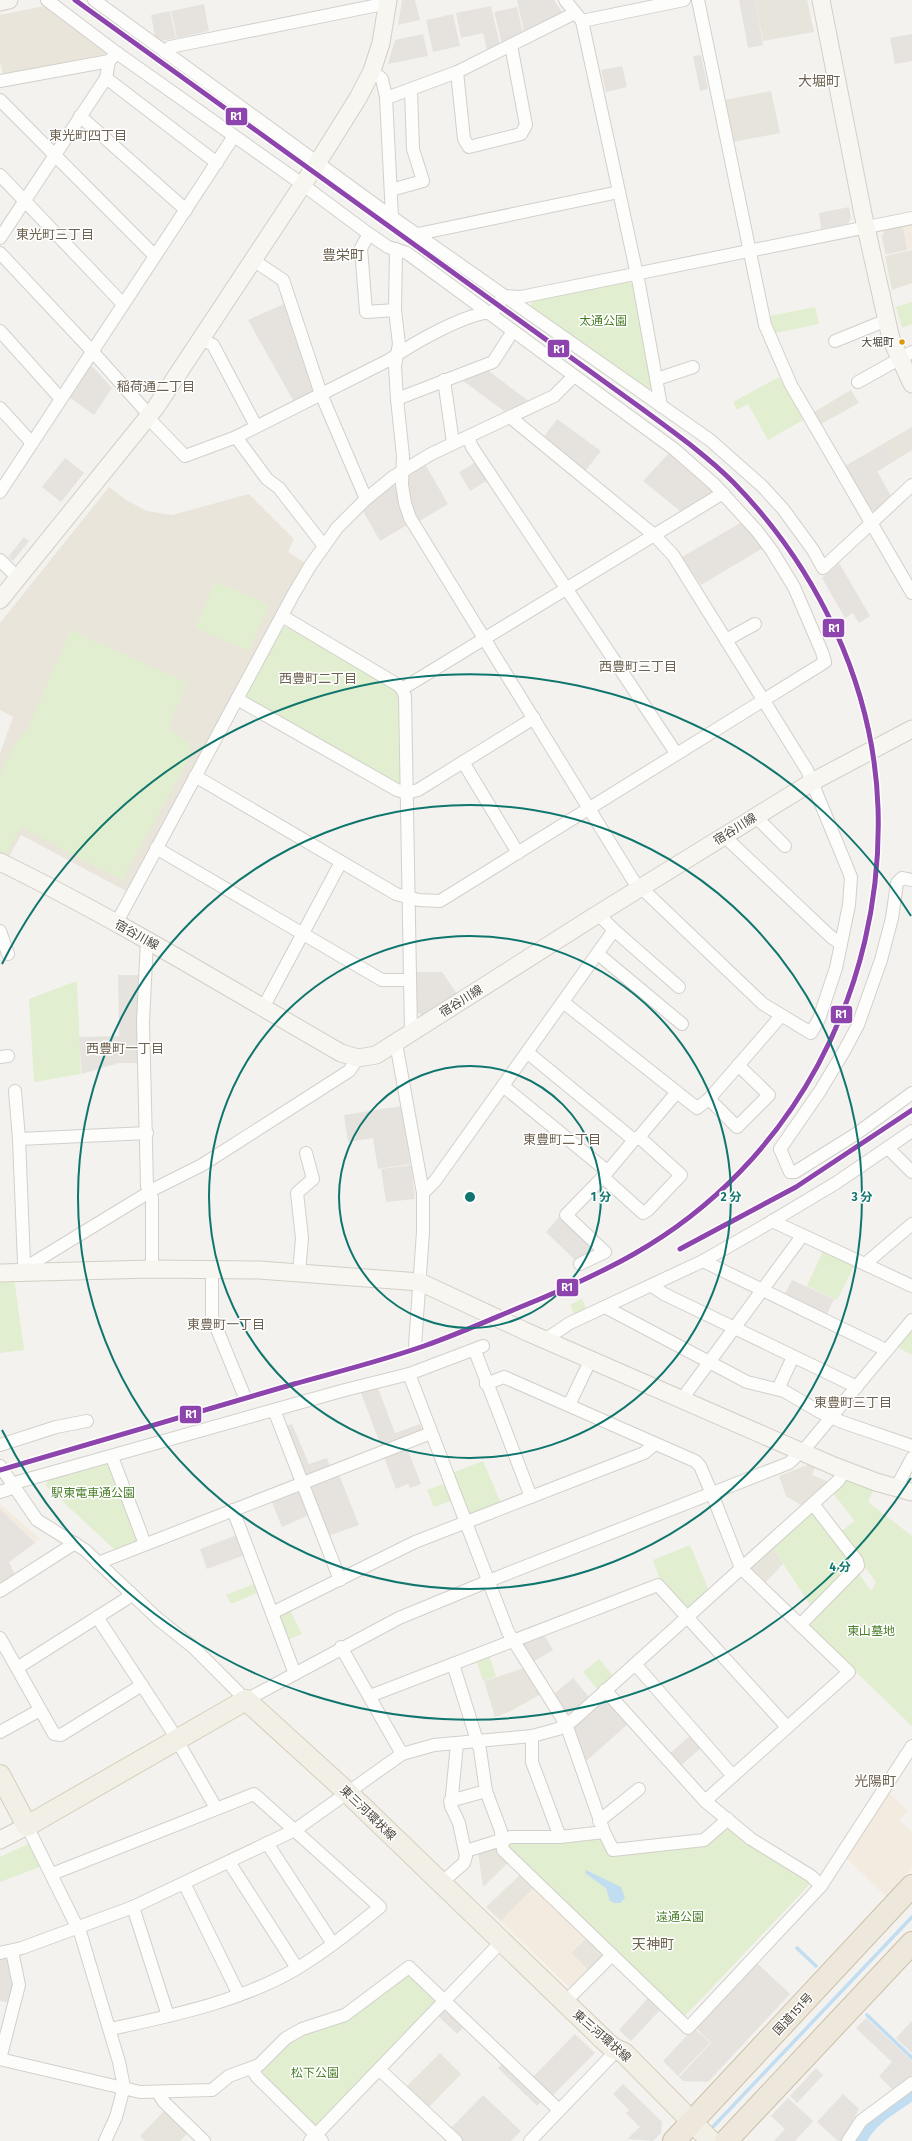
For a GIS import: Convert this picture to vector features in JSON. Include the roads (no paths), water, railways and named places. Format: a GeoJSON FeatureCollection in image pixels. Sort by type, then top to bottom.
{"type":"FeatureCollection","features":[{"type":"Feature","properties":{"kind":"highway","name":"国道151号"},"geometry":{"type":"LineString","coordinates":[[708,2135],[912,1886]]}},
{"type":"Feature","properties":{"kind":"highway","name":"国道151号"},"geometry":{"type":"LineString","coordinates":[[674,2141],[708,2135],[912,1943]]}},
{"type":"Feature","properties":{"kind":"main road"},"geometry":{"type":"LineString","coordinates":[[0,1775],[27,1826],[246,1700]]}},
{"type":"Feature","properties":{"kind":"main road","name":"東三河環状線"},"geometry":{"type":"LineString","coordinates":[[246,1700],[347,1792],[565,2002],[617,2050],[624,2053],[708,2135]]}},
{"type":"Feature","properties":{"kind":"street"},"geometry":{"type":"LineString","coordinates":[[0,2],[9,0]]}},
{"type":"Feature","properties":{"kind":"street"},"geometry":{"type":"LineString","coordinates":[[47,0],[113,57],[234,136],[388,247],[407,253],[573,377],[674,449],[722,493],[757,531],[782,568],[802,605],[825,662],[676,753],[440,901],[419,900],[396,894],[195,776]]}},
{"type":"Feature","properties":{"kind":"street"},"geometry":{"type":"LineString","coordinates":[[94,0],[392,217],[710,440],[762,486],[798,527],[823,568],[912,486]]}},
{"type":"Feature","properties":{"kind":"street"},"geometry":{"type":"LineString","coordinates":[[565,0],[579,17],[619,192],[657,379],[661,406]]}},
{"type":"Feature","properties":{"kind":"street"},"geometry":{"type":"LineString","coordinates":[[386,97],[411,90],[457,72],[511,45],[579,17],[684,0]]}},
{"type":"Feature","properties":{"kind":"street"},"geometry":{"type":"LineString","coordinates":[[698,0],[748,250],[765,325],[782,367],[912,594]]}},
{"type":"Feature","properties":{"kind":"street"},"geometry":{"type":"LineString","coordinates":[[821,0],[891,339],[906,355],[912,384]]}},
{"type":"Feature","properties":{"kind":"street"},"geometry":{"type":"LineString","coordinates":[[0,600],[149,416],[318,162],[358,98],[372,71],[381,43],[388,2],[182,44],[170,47],[165,52]]}},
{"type":"Feature","properties":{"kind":"street"},"geometry":{"type":"LineString","coordinates":[[457,72],[464,139],[469,147],[521,134],[526,125],[511,45]]}},
{"type":"Feature","properties":{"kind":"street"},"geometry":{"type":"LineString","coordinates":[[0,238],[106,78],[113,57]]}},
{"type":"Feature","properties":{"kind":"street"},"geometry":{"type":"LineString","coordinates":[[0,81],[113,57]]}},
{"type":"Feature","properties":{"kind":"street"},"geometry":{"type":"LineString","coordinates":[[372,71],[382,79],[386,97],[392,217]]}},
{"type":"Feature","properties":{"kind":"street"},"geometry":{"type":"LineString","coordinates":[[106,78],[217,162]]}},
{"type":"Feature","properties":{"kind":"street"},"geometry":{"type":"LineString","coordinates":[[391,190],[423,181],[413,149],[411,90]]}},
{"type":"Feature","properties":{"kind":"street"},"geometry":{"type":"LineString","coordinates":[[0,100],[155,256]]}},
{"type":"Feature","properties":{"kind":"street"},"geometry":{"type":"LineString","coordinates":[[80,116],[186,210]]}},
{"type":"Feature","properties":{"kind":"street"},"geometry":{"type":"LineString","coordinates":[[1,488],[234,136]]}},
{"type":"Feature","properties":{"kind":"street"},"geometry":{"type":"LineString","coordinates":[[0,174],[123,304]]}},
{"type":"Feature","properties":{"kind":"street"},"geometry":{"type":"LineString","coordinates":[[418,234],[619,192]]}},
{"type":"Feature","properties":{"kind":"street"},"geometry":{"type":"LineString","coordinates":[[504,296],[521,298],[748,250],[912,218]]}},
{"type":"Feature","properties":{"kind":"street"},"geometry":{"type":"LineString","coordinates":[[369,234],[361,248],[366,312],[395,310]]}},
{"type":"Feature","properties":{"kind":"street"},"geometry":{"type":"LineString","coordinates":[[396,249],[395,310],[398,344],[396,355],[397,399],[403,470],[402,485],[405,503],[410,518],[633,880],[762,1004],[811,1033],[819,1019],[836,968],[849,904],[850,877],[812,782],[678,561],[654,535],[510,417]]}},
{"type":"Feature","properties":{"kind":"street"},"geometry":{"type":"LineString","coordinates":[[0,253],[143,408],[153,423],[185,456],[236,437],[476,314],[492,312],[504,296]]}},
{"type":"Feature","properties":{"kind":"street"},"geometry":{"type":"LineString","coordinates":[[253,260],[283,280],[321,394],[366,499]]}},
{"type":"Feature","properties":{"kind":"street"},"geometry":{"type":"LineString","coordinates":[[835,341],[887,320]]}},
{"type":"Feature","properties":{"kind":"street"},"geometry":{"type":"LineString","coordinates":[[0,331],[61,399]]}},
{"type":"Feature","properties":{"kind":"street"},"geometry":{"type":"LineString","coordinates":[[397,399],[493,362],[513,331]]}},
{"type":"Feature","properties":{"kind":"street"},"geometry":{"type":"LineString","coordinates":[[201,338],[213,345],[256,426]]}},
{"type":"Feature","properties":{"kind":"street"},"geometry":{"type":"LineString","coordinates":[[858,382],[906,355]]}},
{"type":"Feature","properties":{"kind":"street"},"geometry":{"type":"LineString","coordinates":[[657,379],[692,367]]}},
{"type":"Feature","properties":{"kind":"street"},"geometry":{"type":"LineString","coordinates":[[116,924],[282,616],[324,546],[337,528],[366,499],[403,470],[453,443],[554,396],[573,377]]}},
{"type":"Feature","properties":{"kind":"street"},"geometry":{"type":"LineString","coordinates":[[444,380],[453,443]]}},
{"type":"Feature","properties":{"kind":"street"},"geometry":{"type":"LineString","coordinates":[[0,408],[32,443]]}},
{"type":"Feature","properties":{"kind":"street"},"geometry":{"type":"LineString","coordinates":[[236,437],[267,479],[279,488],[324,546]]}},
{"type":"Feature","properties":{"kind":"street"},"geometry":{"type":"LineString","coordinates":[[468,437],[472,447],[676,753]]}},
{"type":"Feature","properties":{"kind":"street"},"geometry":{"type":"LineString","coordinates":[[402,689],[722,493]]}},
{"type":"Feature","properties":{"kind":"street"},"geometry":{"type":"LineString","coordinates":[[0,560],[18,578]]}},
{"type":"Feature","properties":{"kind":"street"},"geometry":{"type":"LineString","coordinates":[[282,616],[402,689],[405,696],[411,1032]]}},
{"type":"Feature","properties":{"kind":"street"},"geometry":{"type":"LineString","coordinates":[[726,640],[755,624]]}},
{"type":"Feature","properties":{"kind":"street"},"geometry":{"type":"LineString","coordinates":[[237,699],[397,790],[406,793],[418,790],[534,718]]}},
{"type":"Feature","properties":{"kind":"street","name":"宿谷川線"},"geometry":{"type":"LineString","coordinates":[[0,862],[147,940],[341,1053],[358,1058],[376,1055],[396,1044],[411,1032],[598,914],[812,782],[912,729]]}},
{"type":"Feature","properties":{"kind":"street"},"geometry":{"type":"LineString","coordinates":[[463,762],[518,853]]}},
{"type":"Feature","properties":{"kind":"street"},"geometry":{"type":"LineString","coordinates":[[756,817],[785,846]]}},
{"type":"Feature","properties":{"kind":"street"},"geometry":{"type":"LineString","coordinates":[[724,836],[831,937],[841,944]]}},
{"type":"Feature","properties":{"kind":"street"},"geometry":{"type":"LineString","coordinates":[[156,848],[382,980],[410,980]]}},
{"type":"Feature","properties":{"kind":"street"},"geometry":{"type":"LineString","coordinates":[[263,1008],[341,862]]}},
{"type":"Feature","properties":{"kind":"street"},"geometry":{"type":"LineString","coordinates":[[912,880],[902,878],[897,882],[892,918],[881,960],[858,1025],[828,1079],[780,1149],[790,1172],[795,1172],[856,1134],[912,1093]]}},
{"type":"Feature","properties":{"kind":"street"},"geometry":{"type":"LineString","coordinates":[[598,914],[679,987]]}},
{"type":"Feature","properties":{"kind":"street"},"geometry":{"type":"LineString","coordinates":[[423,1193],[435,1181],[614,930]]}},
{"type":"Feature","properties":{"kind":"street"},"geometry":{"type":"LineString","coordinates":[[0,931],[8,954]]}},
{"type":"Feature","properties":{"kind":"street"},"geometry":{"type":"LineString","coordinates":[[147,940],[143,1022],[148,1186],[152,1198],[152,1269]]}},
{"type":"Feature","properties":{"kind":"street"},"geometry":{"type":"LineString","coordinates":[[598,954],[682,1024]]}},
{"type":"Feature","properties":{"kind":"street"},"geometry":{"type":"LineString","coordinates":[[563,1002],[697,1108],[708,1099],[781,1016]]}},
{"type":"Feature","properties":{"kind":"street"},"geometry":{"type":"LineString","coordinates":[[396,1044],[423,1193],[423,1232],[415,1345]]}},
{"type":"Feature","properties":{"kind":"street"},"geometry":{"type":"LineString","coordinates":[[503,1086],[605,1174],[643,1213],[654,1204],[681,1175],[637,1138],[527,1052]]}},
{"type":"Feature","properties":{"kind":"street"},"geometry":{"type":"LineString","coordinates":[[27,1271],[33,1263],[150,1192],[202,1165],[349,1071],[358,1058]]}},
{"type":"Feature","properties":{"kind":"street"},"geometry":{"type":"LineString","coordinates":[[708,1099],[737,1127],[769,1095],[738,1065]]}},
{"type":"Feature","properties":{"kind":"street"},"geometry":{"type":"LineString","coordinates":[[15,1091],[19,1138],[24,1263],[27,1271]]}},
{"type":"Feature","properties":{"kind":"street"},"geometry":{"type":"LineString","coordinates":[[580,1264],[606,1252],[566,1215],[605,1174],[677,1092]]}},
{"type":"Feature","properties":{"kind":"street"},"geometry":{"type":"LineString","coordinates":[[546,1339],[570,1323],[703,1261],[772,1221],[888,1148],[912,1131]]}},
{"type":"Feature","properties":{"kind":"street"},"geometry":{"type":"LineString","coordinates":[[19,1138],[147,1133]]}},
{"type":"Feature","properties":{"kind":"street"},"geometry":{"type":"LineString","coordinates":[[888,1148],[912,1172]]}},
{"type":"Feature","properties":{"kind":"street"},"geometry":{"type":"LineString","coordinates":[[299,1273],[302,1238],[297,1194],[313,1178],[306,1153]]}},
{"type":"Feature","properties":{"kind":"street"},"geometry":{"type":"LineString","coordinates":[[772,1221],[912,1286]]}},
{"type":"Feature","properties":{"kind":"street"},"geometry":{"type":"LineString","coordinates":[[865,1264],[912,1224]]}},
{"type":"Feature","properties":{"kind":"street"},"geometry":{"type":"LineString","coordinates":[[682,1399],[802,1236]]}},
{"type":"Feature","properties":{"kind":"street"},"geometry":{"type":"LineString","coordinates":[[703,1261],[886,1350]]}},
{"type":"Feature","properties":{"kind":"street"},"geometry":{"type":"LineString","coordinates":[[0,1273],[27,1271],[152,1269],[212,1270],[299,1273],[420,1282],[434,1290],[845,1470],[904,1490],[912,1458]]}},
{"type":"Feature","properties":{"kind":"street"},"geometry":{"type":"LineString","coordinates":[[212,1270],[212,1318],[244,1396]]}},
{"type":"Feature","properties":{"kind":"street"},"geometry":{"type":"LineString","coordinates":[[652,1286],[664,1294],[857,1387]]}},
{"type":"Feature","properties":{"kind":"street"},"geometry":{"type":"LineString","coordinates":[[605,1307],[747,1382],[778,1389],[831,1417],[912,1446]]}},
{"type":"Feature","properties":{"kind":"street"},"geometry":{"type":"LineString","coordinates":[[0,1466],[37,1520],[75,1543],[158,1619],[193,1647],[246,1700],[400,1618],[488,1581],[789,1464],[857,1387],[912,1320]]}},
{"type":"Feature","properties":{"kind":"street"},"geometry":{"type":"LineString","coordinates":[[0,1492],[18,1482],[112,1457],[274,1410],[409,1374],[479,1349],[486,1384],[531,1497]]}},
{"type":"Feature","properties":{"kind":"street"},"geometry":{"type":"LineString","coordinates":[[778,1389],[793,1357]]}},
{"type":"Feature","properties":{"kind":"street"},"geometry":{"type":"LineString","coordinates":[[569,1405],[591,1359]]}},
{"type":"Feature","properties":{"kind":"street"},"geometry":{"type":"LineString","coordinates":[[409,1374],[488,1581],[513,1641],[566,1724],[601,1826],[614,1850],[704,1840],[728,1819]]}},
{"type":"Feature","properties":{"kind":"street"},"geometry":{"type":"LineString","coordinates":[[486,1384],[504,1377],[695,1461],[700,1466],[742,1568],[849,1672],[705,1801]]}},
{"type":"Feature","properties":{"kind":"street"},"geometry":{"type":"LineString","coordinates":[[274,1410],[340,1580]]}},
{"type":"Feature","properties":{"kind":"street"},"geometry":{"type":"LineString","coordinates":[[0,1445],[56,1427],[87,1421]]}},
{"type":"Feature","properties":{"kind":"street"},"geometry":{"type":"LineString","coordinates":[[98,1563],[431,1433]]}},
{"type":"Feature","properties":{"kind":"street"},"geometry":{"type":"LineString","coordinates":[[272,1613],[415,1542],[644,1453],[655,1444]]}},
{"type":"Feature","properties":{"kind":"street"},"geometry":{"type":"LineString","coordinates":[[112,1457],[145,1544]]}},
{"type":"Feature","properties":{"kind":"street"},"geometry":{"type":"LineString","coordinates":[[559,2110],[409,1967],[344,2015],[302,2029],[286,2038],[270,2056],[252,2069],[229,2076],[212,2090],[158,2093],[140,2092],[1,2062],[0,2059],[4,2029],[19,1985],[6,1952],[78,1928],[133,1907],[295,1830],[402,1754],[434,1746],[477,1740],[532,1736],[558,1729],[573,1720],[688,1617],[838,1481],[845,1470]]}},
{"type":"Feature","properties":{"kind":"street"},"geometry":{"type":"LineString","coordinates":[[800,1625],[858,1566],[857,1561],[813,1504]]}},
{"type":"Feature","properties":{"kind":"street"},"geometry":{"type":"LineString","coordinates":[[233,1510],[295,1674]]}},
{"type":"Feature","properties":{"kind":"street"},"geometry":{"type":"LineString","coordinates":[[0,1591],[75,1543]]}},
{"type":"Feature","properties":{"kind":"street"},"geometry":{"type":"LineString","coordinates":[[370,1696],[658,1585],[787,1727]]}},
{"type":"Feature","properties":{"kind":"street"},"geometry":{"type":"LineString","coordinates":[[17,1668],[126,1598],[130,1592]]}},
{"type":"Feature","properties":{"kind":"street"},"geometry":{"type":"LineString","coordinates":[[97,1617],[176,1739],[216,1808]]}},
{"type":"Feature","properties":{"kind":"street"},"geometry":{"type":"LineString","coordinates":[[0,1638],[54,1734],[61,1735],[142,1685]]}},
{"type":"Feature","properties":{"kind":"street"},"geometry":{"type":"LineString","coordinates":[[342,1648],[402,1754]]}},
{"type":"Feature","properties":{"kind":"street"},"geometry":{"type":"LineString","coordinates":[[453,1664],[477,1740],[486,1790],[501,1831],[503,1850],[688,2028],[821,1886],[912,1746]]}},
{"type":"Feature","properties":{"kind":"street"},"geometry":{"type":"LineString","coordinates":[[635,1664],[733,1776]]}},
{"type":"Feature","properties":{"kind":"street"},"geometry":{"type":"LineString","coordinates":[[605,1690],[705,1801],[751,1839],[811,1876],[821,1886]]}},
{"type":"Feature","properties":{"kind":"street"},"geometry":{"type":"LineString","coordinates":[[0,1732],[40,1710]]}},
{"type":"Feature","properties":{"kind":"street"},"geometry":{"type":"LineString","coordinates":[[532,1736],[532,1762],[560,1837]]}},
{"type":"Feature","properties":{"kind":"street"},"geometry":{"type":"LineString","coordinates":[[441,1883],[466,1860],[466,1851],[459,1823],[450,1801],[456,1744]]}},
{"type":"Feature","properties":{"kind":"street"},"geometry":{"type":"LineString","coordinates":[[466,1851],[511,1837],[560,1837],[601,1826],[639,1789]]}},
{"type":"Feature","properties":{"kind":"street"},"geometry":{"type":"LineString","coordinates":[[450,1801],[486,1790]]}},
{"type":"Feature","properties":{"kind":"street"},"geometry":{"type":"LineString","coordinates":[[52,1874],[254,1794],[380,1907],[333,1944],[297,1968],[271,1982],[215,2004],[110,2029]]}},
{"type":"Feature","properties":{"kind":"street"},"geometry":{"type":"LineString","coordinates":[[0,1840],[27,1826],[78,1928],[110,2029],[124,2088],[116,2117],[105,2141]]}},
{"type":"Feature","properties":{"kind":"street"},"geometry":{"type":"LineString","coordinates":[[267,1843],[333,1944]]}},
{"type":"Feature","properties":{"kind":"street"},"geometry":{"type":"LineString","coordinates":[[229,1862],[297,1968]]}},
{"type":"Feature","properties":{"kind":"street"},"geometry":{"type":"LineString","coordinates":[[184,1883],[239,1995]]}},
{"type":"Feature","properties":{"kind":"street"},"geometry":{"type":"LineString","coordinates":[[133,1907],[168,2016]]}},
{"type":"Feature","properties":{"kind":"street"},"geometry":{"type":"LineString","coordinates":[[252,2069],[257,2077],[316,2139],[445,2000],[502,1942]]}},
{"type":"Feature","properties":{"kind":"street"},"geometry":{"type":"LineString","coordinates":[[565,2002],[612,1955]]}},
{"type":"Feature","properties":{"kind":"street"},"geometry":{"type":"LineString","coordinates":[[530,2141],[617,2050]]}},
{"type":"Feature","properties":{"kind":"street"},"geometry":{"type":"LineString","coordinates":[[380,2070],[456,2141]]}},
{"type":"Feature","properties":{"kind":"street"},"geometry":{"type":"LineString","coordinates":[[848,2141],[861,2121],[912,2083]]}},
{"type":"Feature","properties":{"kind":"street"},"geometry":{"type":"LineString","coordinates":[[158,2093],[164,2102],[204,2141]]}},
{"type":"Feature","properties":{"kind":"water"},"geometry":{"type":"Polygon","coordinates":[[[586,1870],[621,1887],[625,1898],[620,1903],[610,1901],[606,1888],[585,1873],[586,1870]]]}},
{"type":"Feature","properties":{"kind":"waterway"},"geometry":{"type":"LineString","coordinates":[[709,2131],[912,1917]]}},
{"type":"Feature","properties":{"kind":"waterway"},"geometry":{"type":"LineString","coordinates":[[797,1948],[816,1966]]}},
{"type":"Feature","properties":{"kind":"waterway"},"geometry":{"type":"LineString","coordinates":[[867,2015],[912,2058]]}},
{"type":"Feature","properties":{"kind":"waterway"},"geometry":{"type":"LineString","coordinates":[[861,2141],[865,2133],[877,2120],[912,2095]]}},
{"type":"Feature","properties":{"kind":"place","name":"大堀町"},"geometry":{"type":"Point","coordinates":[902,342]}},
{"type":"Feature","properties":{"kind":"district","name":"大堀町"},"geometry":{"type":"Point","coordinates":[819,81]}},
{"type":"Feature","properties":{"kind":"district","name":"東光町四丁目"},"geometry":{"type":"Point","coordinates":[88,135]}},
{"type":"Feature","properties":{"kind":"district","name":"東光町三丁目"},"geometry":{"type":"Point","coordinates":[55,234]}},
{"type":"Feature","properties":{"kind":"district","name":"豊栄町"},"geometry":{"type":"Point","coordinates":[343,255]}},
{"type":"Feature","properties":{"kind":"district","name":"稲荷通二丁目"},"geometry":{"type":"Point","coordinates":[156,386]}},
{"type":"Feature","properties":{"kind":"district","name":"西豊町三丁目"},"geometry":{"type":"Point","coordinates":[638,666]}},
{"type":"Feature","properties":{"kind":"district","name":"西豊町二丁目"},"geometry":{"type":"Point","coordinates":[318,678]}},
{"type":"Feature","properties":{"kind":"district","name":"西豊町一丁目"},"geometry":{"type":"Point","coordinates":[125,1048]}},
{"type":"Feature","properties":{"kind":"district","name":"東豊町二丁目"},"geometry":{"type":"Point","coordinates":[562,1139]}},
{"type":"Feature","properties":{"kind":"district","name":"東豊町一丁目"},"geometry":{"type":"Point","coordinates":[226,1324]}},
{"type":"Feature","properties":{"kind":"district","name":"東豊町三丁目"},"geometry":{"type":"Point","coordinates":[853,1402]}},
{"type":"Feature","properties":{"kind":"district","name":"光陽町"},"geometry":{"type":"Point","coordinates":[875,1781]}},
{"type":"Feature","properties":{"kind":"district","name":"天神町"},"geometry":{"type":"Point","coordinates":[653,1944]}},
{"type":"Feature","properties":{"kind":"park label","name":"太通公園"},"geometry":{"type":"Point","coordinates":[603,321]}},
{"type":"Feature","properties":{"kind":"park label","name":"駅東電車通公園"},"geometry":{"type":"Point","coordinates":[93,1493]}},
{"type":"Feature","properties":{"kind":"park label","name":"東山墓地"},"geometry":{"type":"Point","coordinates":[871,1631]}},
{"type":"Feature","properties":{"kind":"park label","name":"遠通公園"},"geometry":{"type":"Point","coordinates":[680,1917]}},
{"type":"Feature","properties":{"kind":"park label","name":"松下公園"},"geometry":{"type":"Point","coordinates":[315,2073]}}]}
